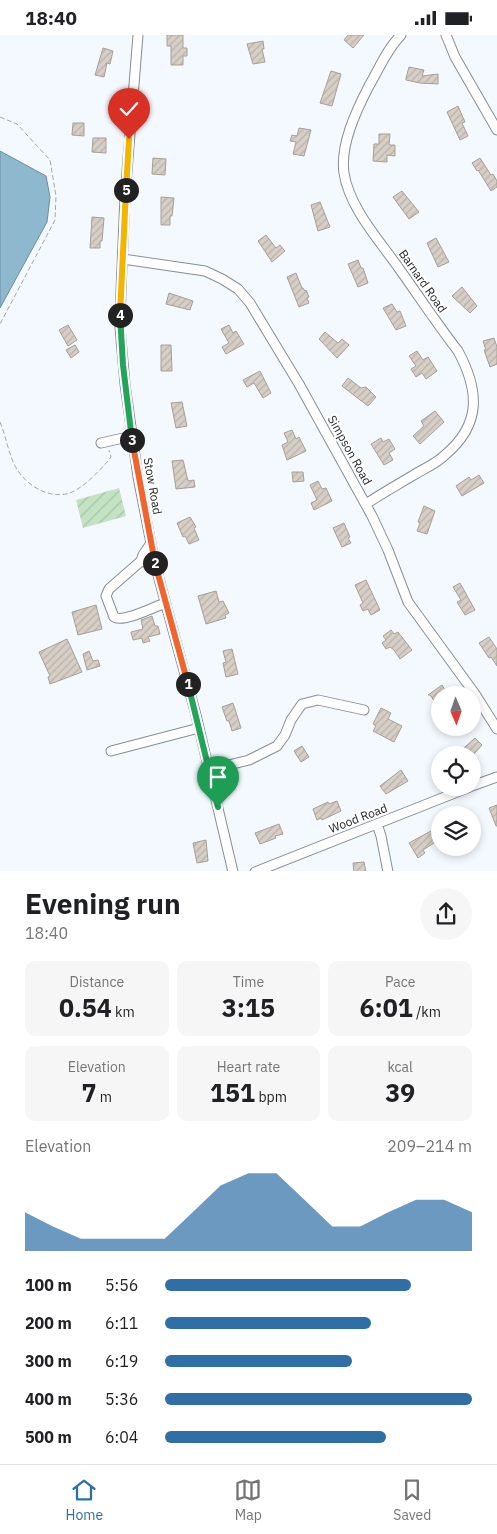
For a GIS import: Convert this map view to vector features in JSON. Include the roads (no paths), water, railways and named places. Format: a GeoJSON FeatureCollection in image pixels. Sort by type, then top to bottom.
{"type":"FeatureCollection","features":[{"type":"Feature","properties":{"kind":"street","name":"Stow Road"},"geometry":{"type":"LineString","coordinates":[[138,35],[126,186],[120,327],[125,384],[132,436],[155,564],[199,727],[233,871]]}},
{"type":"Feature","properties":{"kind":"street","name":"Barnard Road"},"geometry":{"type":"LineString","coordinates":[[366,504],[444,457],[457,444],[466,431],[474,404],[473,389],[468,371],[458,351],[370,228],[348,192],[344,171],[345,148],[352,125],[364,97],[383,62],[401,35]]}},
{"type":"Feature","properties":{"kind":"street"},"geometry":{"type":"LineString","coordinates":[[446,35],[455,57],[497,130]]}},
{"type":"Feature","properties":{"kind":"street","name":"Simpson Road"},"geometry":{"type":"LineString","coordinates":[[123,259],[205,271],[238,289],[250,303],[290,367],[381,532],[408,602],[494,718],[497,729]]}},
{"type":"Feature","properties":{"kind":"street"},"geometry":{"type":"LineString","coordinates":[[104,443],[132,436]]}},
{"type":"Feature","properties":{"kind":"street"},"geometry":{"type":"LineString","coordinates":[[151,543],[141,561],[106,593],[114,617],[120,619],[165,603]]}},
{"type":"Feature","properties":{"kind":"street"},"geometry":{"type":"LineString","coordinates":[[141,561],[155,564]]}},
{"type":"Feature","properties":{"kind":"street"},"geometry":{"type":"LineString","coordinates":[[209,770],[249,760],[277,746],[302,704],[318,700],[364,709]]}},
{"type":"Feature","properties":{"kind":"street"},"geometry":{"type":"LineString","coordinates":[[111,751],[199,727]]}},
{"type":"Feature","properties":{"kind":"street","name":"Wood Road"},"geometry":{"type":"LineString","coordinates":[[481,783],[497,777]]}},
{"type":"Feature","properties":{"kind":"street","name":"Wood Road"},"geometry":{"type":"LineString","coordinates":[[255,871],[448,796]]}},
{"type":"Feature","properties":{"kind":"street"},"geometry":{"type":"LineString","coordinates":[[377,824],[388,871]]}},
{"type":"Feature","properties":{"kind":"water"},"geometry":{"type":"Polygon","coordinates":[[[0,151],[46,176],[50,197],[47,222],[0,308],[0,151]]]}}]}
